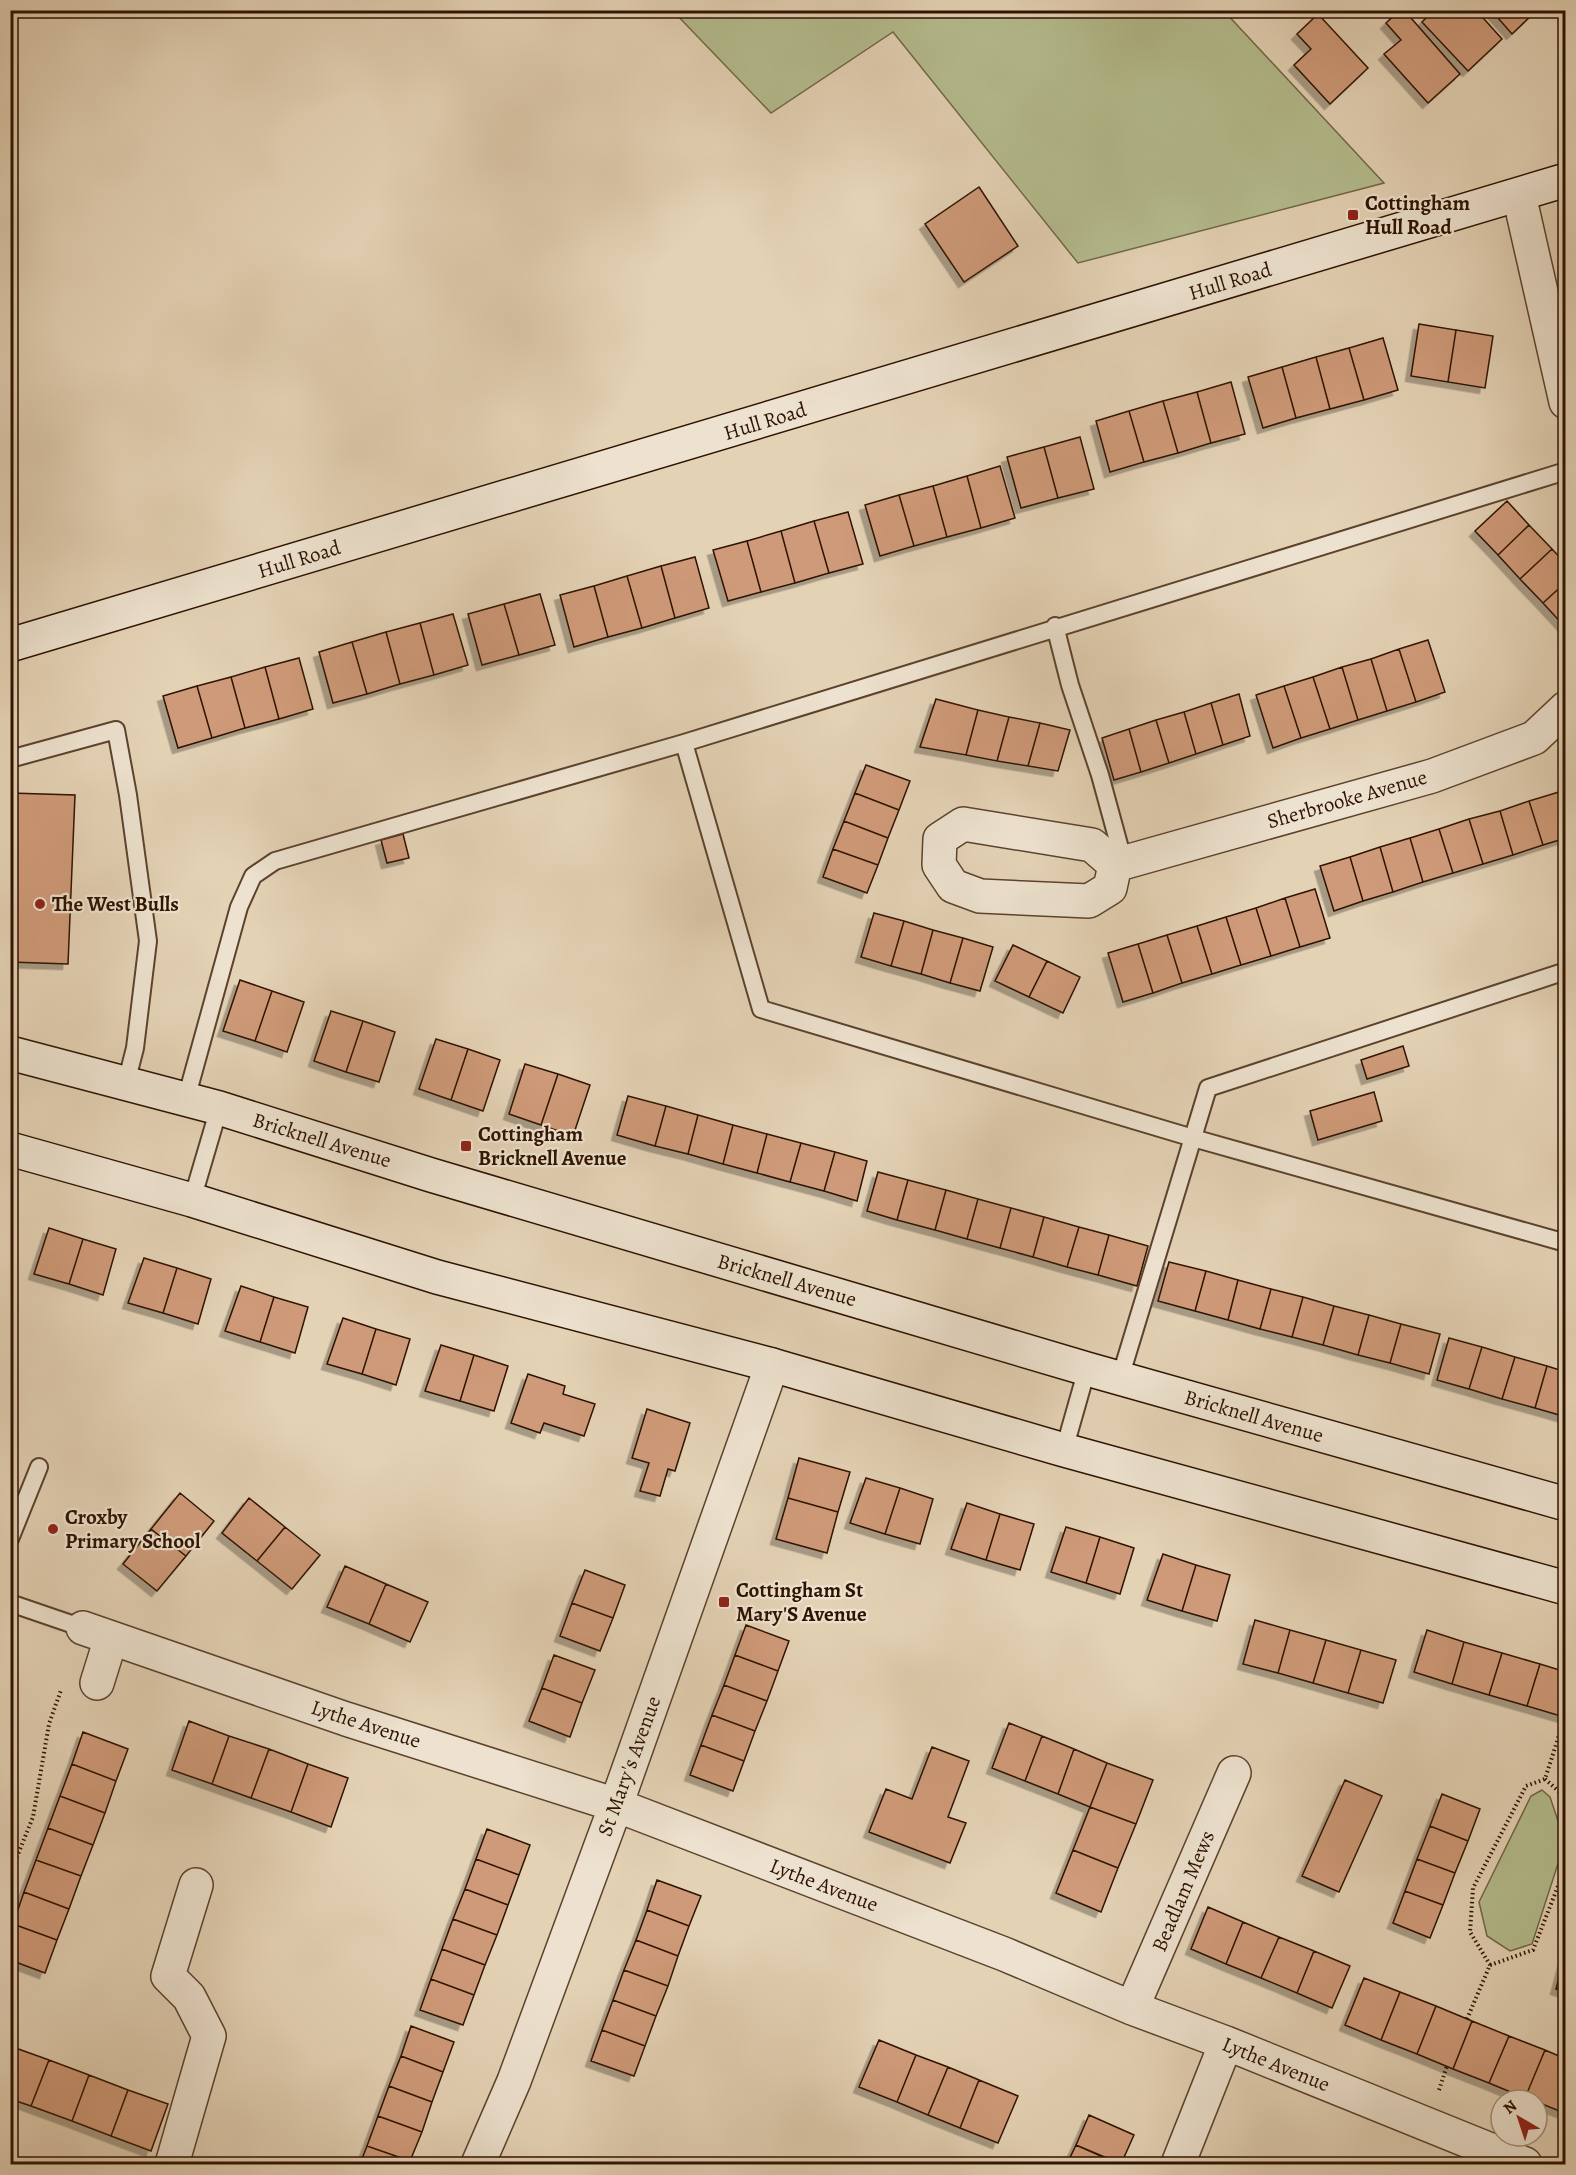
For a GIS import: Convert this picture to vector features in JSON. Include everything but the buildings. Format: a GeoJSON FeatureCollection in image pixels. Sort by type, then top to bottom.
{"type":"FeatureCollection","features":[{"type":"Feature","properties":{"kind":"street","name":"Hull Road"},"geometry":{"type":"LineString","coordinates":[[10,645],[1566,180]]}},
{"type":"Feature","properties":{"kind":"street"},"geometry":{"type":"LineString","coordinates":[[1519,195],[1566,402]]}},
{"type":"Feature","properties":{"kind":"street","name":"Sherbrooke Avenue"},"geometry":{"type":"LineString","coordinates":[[1120,864],[1432,776],[1534,738],[1566,708]]}},
{"type":"Feature","properties":{"kind":"street"},"geometry":{"type":"LineString","coordinates":[[963,824],[1092,846],[1120,864],[1110,888],[1089,902],[980,896],[953,886],[939,865],[940,839],[963,824]]}},
{"type":"Feature","properties":{"kind":"street","name":"Bricknell Avenue"},"geometry":{"type":"LineString","coordinates":[[10,1053],[219,1108],[454,1182],[1087,1369],[1566,1504]]}},
{"type":"Feature","properties":{"kind":"street"},"geometry":{"type":"LineString","coordinates":[[10,1149],[192,1200],[437,1277],[772,1365],[1064,1450],[1566,1588]]}},
{"type":"Feature","properties":{"kind":"street","name":"St Mary's Avenue"},"geometry":{"type":"LineString","coordinates":[[478,2164],[514,2080],[616,1804],[772,1365]]}},
{"type":"Feature","properties":{"kind":"street"},"geometry":{"type":"LineString","coordinates":[[97,1633],[97,1683]]}},
{"type":"Feature","properties":{"kind":"street","name":"Lythe Avenue"},"geometry":{"type":"LineString","coordinates":[[97,1633],[346,1719],[616,1804],[1004,1954],[1132,2008],[1226,2043],[1526,2164]]}},
{"type":"Feature","properties":{"kind":"street","name":"Beadlam Mews"},"geometry":{"type":"LineString","coordinates":[[1132,2008],[1234,1773]]}},
{"type":"Feature","properties":{"kind":"street"},"geometry":{"type":"LineString","coordinates":[[172,2164],[209,2036],[189,1997],[168,1976],[196,1885]]}},
{"type":"Feature","properties":{"kind":"street"},"geometry":{"type":"LineString","coordinates":[[1178,2164],[1226,2043]]}},
{"type":"Feature","properties":{"kind":"lane"},"geometry":{"type":"LineString","coordinates":[[186,1099],[239,907],[253,876],[275,861],[684,743],[1055,626],[1566,471]]}},
{"type":"Feature","properties":{"kind":"lane"},"geometry":{"type":"LineString","coordinates":[[1055,626],[1070,685],[1100,775],[1120,864]]}},
{"type":"Feature","properties":{"kind":"lane"},"geometry":{"type":"LineString","coordinates":[[10,759],[116,730],[128,795],[148,941],[135,1048],[126,1083]]}},
{"type":"Feature","properties":{"kind":"lane"},"geometry":{"type":"LineString","coordinates":[[684,743],[760,1009],[1193,1138],[1566,1243]]}},
{"type":"Feature","properties":{"kind":"lane"},"geometry":{"type":"LineString","coordinates":[[1120,1378],[1208,1088],[1566,971]]}},
{"type":"Feature","properties":{"kind":"lane"},"geometry":{"type":"LineString","coordinates":[[192,1200],[219,1108]]}},
{"type":"Feature","properties":{"kind":"lane"},"geometry":{"type":"LineString","coordinates":[[1064,1450],[1087,1369]]}},
{"type":"Feature","properties":{"kind":"lane"},"geometry":{"type":"LineString","coordinates":[[10,1539],[39,1467]]}},
{"type":"Feature","properties":{"kind":"lane"},"geometry":{"type":"LineString","coordinates":[[10,1603],[97,1633]]}},
{"type":"Feature","properties":{"kind":"path"},"geometry":{"type":"LineString","coordinates":[[10,1874],[33,1817],[49,1724],[64,1681]]}},
{"type":"Feature","properties":{"kind":"path"},"geometry":{"type":"LineString","coordinates":[[1545,1779],[1562,1726],[1560,1716]]}},
{"type":"Feature","properties":{"kind":"path"},"geometry":{"type":"LineString","coordinates":[[1545,1779],[1566,1798]]}},
{"type":"Feature","properties":{"kind":"path"},"geometry":{"type":"LineString","coordinates":[[1490,1965],[1470,1932],[1473,1888],[1526,1786],[1545,1779]]}},
{"type":"Feature","properties":{"kind":"path"},"geometry":{"type":"LineString","coordinates":[[1467,2019],[1490,1965],[1533,1950],[1560,1881],[1566,1858]]}},
{"type":"Feature","properties":{"kind":"green space"},"geometry":{"type":"Polygon","coordinates":[[[673,11],[1224,11],[1384,183],[1078,263],[893,32],[771,113],[673,11]]]}},
{"type":"Feature","properties":{"kind":"green space"},"geometry":{"type":"Polygon","coordinates":[[[1542,1790],[1550,1797],[1565,1842],[1532,1944],[1510,1951],[1487,1936],[1479,1902],[1531,1796],[1542,1790]]]}},
{"type":"Feature","properties":{"kind":"place","name":"Cottingham Hull Road"},"geometry":{"type":"Point","coordinates":[1353,215]}},
{"type":"Feature","properties":{"kind":"place","name":"The West Bulls"},"geometry":{"type":"Point","coordinates":[40,904]}},
{"type":"Feature","properties":{"kind":"place","name":"Cottingham Bricknell Avenue"},"geometry":{"type":"Point","coordinates":[466,1146]}},
{"type":"Feature","properties":{"kind":"place","name":"Croxby Primary School"},"geometry":{"type":"Point","coordinates":[53,1529]}},
{"type":"Feature","properties":{"kind":"place","name":"Cottingham St Mary'S Avenue"},"geometry":{"type":"Point","coordinates":[724,1602]}}]}
